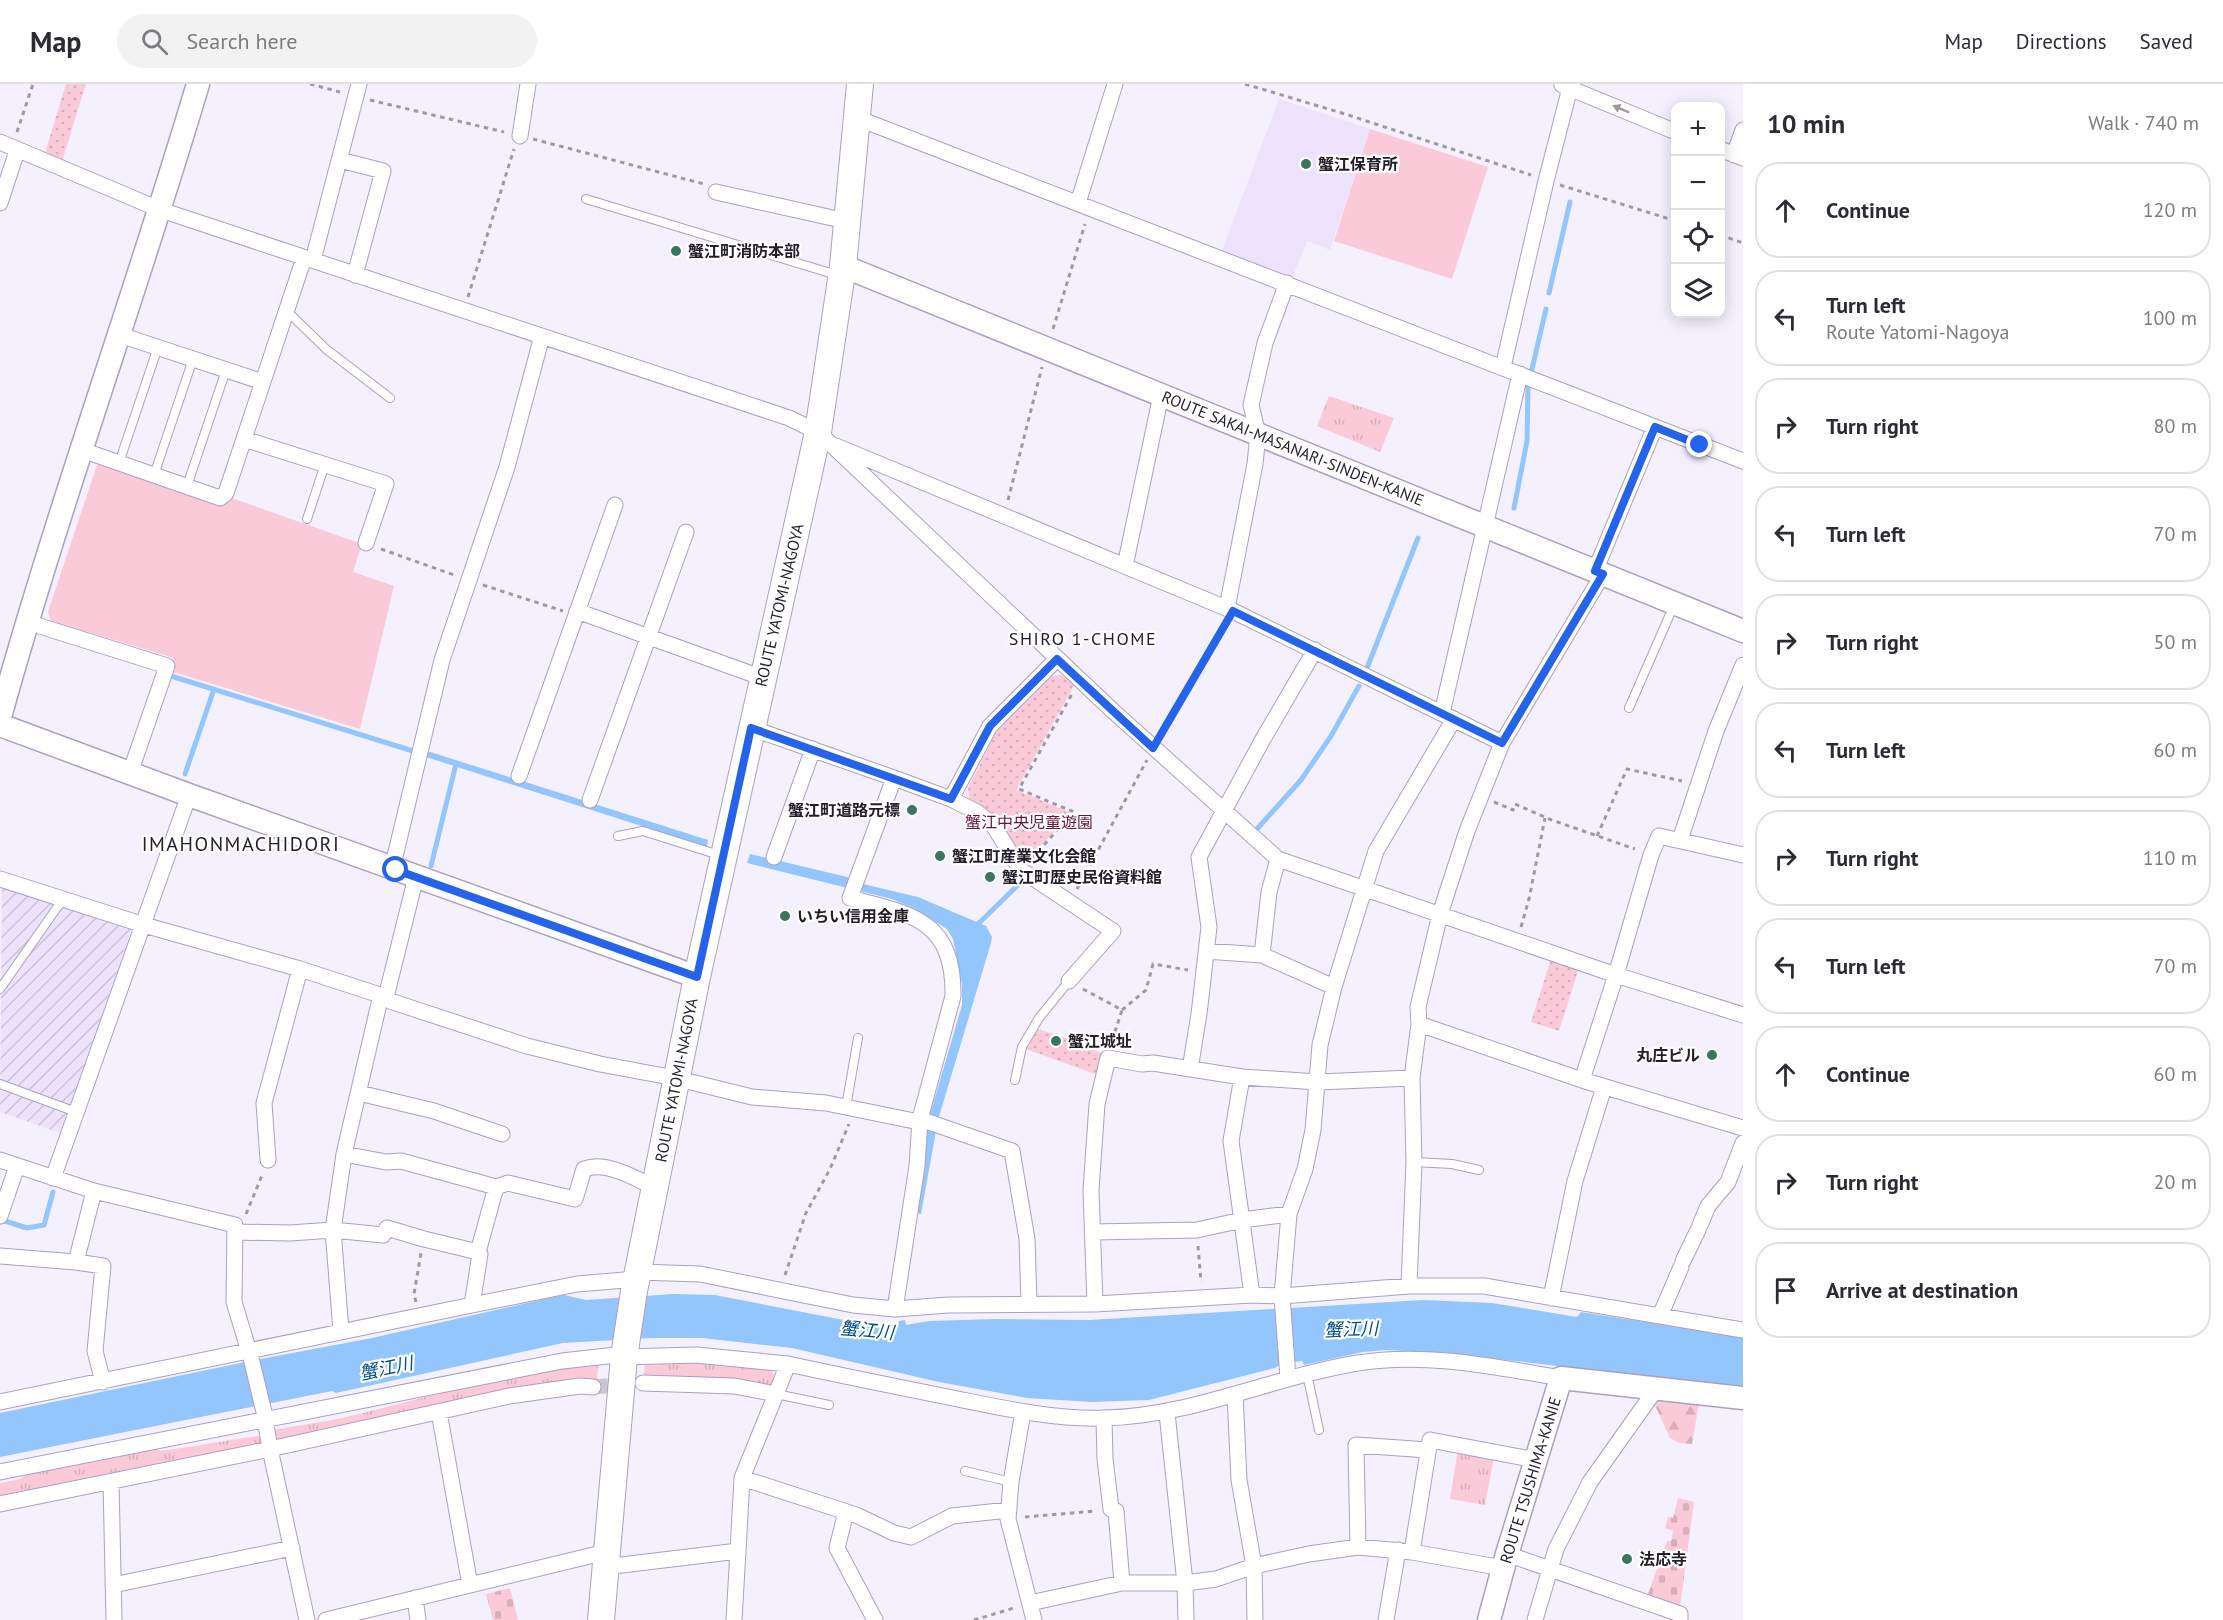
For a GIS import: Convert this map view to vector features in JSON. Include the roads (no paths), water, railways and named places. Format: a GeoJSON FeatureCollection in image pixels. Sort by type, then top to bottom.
{"type":"FeatureCollection","features":[{"type":"Feature","properties":{"kind":"main road"},"geometry":{"type":"LineString","coordinates":[[0,717],[27,622],[161,210],[198,84]]}},
{"type":"Feature","properties":{"kind":"main road","name":"ROUTE YATOMI-NAGOYA"},"geometry":{"type":"LineString","coordinates":[[601,1620],[624,1356],[636,1281],[675,1078],[751,728],[823,437],[843,271],[860,84]]}},
{"type":"Feature","properties":{"kind":"main road","name":"ROUTE SAKAI-MASANARI-SINDEN-KANIE"},"geometry":{"type":"LineString","coordinates":[[843,271],[1161,394],[1743,631]]}},
{"type":"Feature","properties":{"kind":"main road"},"geometry":{"type":"LineString","coordinates":[[0,725],[697,977]]}},
{"type":"Feature","properties":{"kind":"main road","name":"ROUTE TSUSHIMA-KANIE"},"geometry":{"type":"LineString","coordinates":[[1489,1620],[1561,1378],[1743,1398]]}},
{"type":"Feature","properties":{"kind":"street"},"geometry":{"type":"LineString","coordinates":[[519,136],[528,84]]}},
{"type":"Feature","properties":{"kind":"street"},"geometry":{"type":"LineString","coordinates":[[1078,203],[1115,84]]}},
{"type":"Feature","properties":{"kind":"street"},"geometry":{"type":"LineString","coordinates":[[1503,367],[1567,85],[1671,130]]}},
{"type":"Feature","properties":{"kind":"street"},"geometry":{"type":"LineString","coordinates":[[82,450],[220,498],[226,493],[287,310],[308,259],[340,159],[358,90]]}},
{"type":"Feature","properties":{"kind":"street"},"geometry":{"type":"LineString","coordinates":[[857,118],[1743,461]]}},
{"type":"Feature","properties":{"kind":"street"},"geometry":{"type":"LineString","coordinates":[[1733,154],[1743,130]]}},
{"type":"Feature","properties":{"kind":"street"},"geometry":{"type":"LineString","coordinates":[[0,203],[10,147],[161,210],[789,418],[823,437],[1230,610],[1502,743]]}},
{"type":"Feature","properties":{"kind":"street"},"geometry":{"type":"LineString","coordinates":[[340,159],[383,171],[355,275]]}},
{"type":"Feature","properties":{"kind":"street"},"geometry":{"type":"LineString","coordinates":[[716,192],[846,221]]}},
{"type":"Feature","properties":{"kind":"street"},"geometry":{"type":"LineString","coordinates":[[1230,610],[1255,464],[1258,434],[1251,405],[1265,343],[1287,283]]}},
{"type":"Feature","properties":{"kind":"street"},"geometry":{"type":"LineString","coordinates":[[120,335],[263,382]]}},
{"type":"Feature","properties":{"kind":"street"},"geometry":{"type":"LineString","coordinates":[[392,868],[440,670],[507,467],[542,336]]}},
{"type":"Feature","properties":{"kind":"street"},"geometry":{"type":"LineString","coordinates":[[1288,1375],[1282,1296],[1289,1214],[1305,1169],[1311,1140],[1320,1045],[1334,987],[1377,851],[1448,716],[1484,526],[1520,374]]}},
{"type":"Feature","properties":{"kind":"street"},"geometry":{"type":"LineString","coordinates":[[1125,566],[1161,394]]}},
{"type":"Feature","properties":{"kind":"street"},"geometry":{"type":"LineString","coordinates":[[1409,1286],[1414,1162],[1412,1077],[1419,1024],[1418,1007],[1440,914],[1467,831],[1502,743],[1599,572],[1655,427]]}},
{"type":"Feature","properties":{"kind":"street"},"geometry":{"type":"LineString","coordinates":[[823,437],[1057,659],[1278,859],[1616,975],[1743,1015]]}},
{"type":"Feature","properties":{"kind":"street"},"geometry":{"type":"LineString","coordinates":[[244,439],[386,484],[366,543]]}},
{"type":"Feature","properties":{"kind":"street"},"geometry":{"type":"LineString","coordinates":[[519,776],[615,505]]}},
{"type":"Feature","properties":{"kind":"street"},"geometry":{"type":"LineString","coordinates":[[590,800],[686,532]]}},
{"type":"Feature","properties":{"kind":"street"},"geometry":{"type":"LineString","coordinates":[[576,613],[763,678]]}},
{"type":"Feature","properties":{"kind":"street"},"geometry":{"type":"LineString","coordinates":[[27,622],[167,666],[130,773]]}},
{"type":"Feature","properties":{"kind":"street"},"geometry":{"type":"LineString","coordinates":[[1190,1069],[1209,927],[1199,857],[1315,650]]}},
{"type":"Feature","properties":{"kind":"street"},"geometry":{"type":"LineString","coordinates":[[951,799],[990,726],[1057,659]]}},
{"type":"Feature","properties":{"kind":"street"},"geometry":{"type":"LineString","coordinates":[[1680,840],[1697,785],[1743,665]]}},
{"type":"Feature","properties":{"kind":"street"},"geometry":{"type":"LineString","coordinates":[[751,728],[951,799],[977,812],[993,825],[1021,870],[1113,931],[1069,981]]}},
{"type":"Feature","properties":{"kind":"street"},"geometry":{"type":"LineString","coordinates":[[774,856],[813,749]]}},
{"type":"Feature","properties":{"kind":"street"},"geometry":{"type":"LineString","coordinates":[[894,778],[850,898],[914,917],[933,929],[941,939],[948,955],[953,996],[921,1121],[918,1166],[895,1309]]}},
{"type":"Feature","properties":{"kind":"street"},"geometry":{"type":"LineString","coordinates":[[52,1178],[189,795]]}},
{"type":"Feature","properties":{"kind":"street"},"geometry":{"type":"LineString","coordinates":[[1582,1080],[1651,855],[1659,836],[1743,855]]}},
{"type":"Feature","properties":{"kind":"street"},"geometry":{"type":"LineString","coordinates":[[1262,955],[1269,892],[1278,859]]}},
{"type":"Feature","properties":{"kind":"street"},"geometry":{"type":"LineString","coordinates":[[341,1331],[333,1230],[344,1154],[416,877]]}},
{"type":"Feature","properties":{"kind":"street"},"geometry":{"type":"LineString","coordinates":[[0,879],[144,925],[300,969],[527,1046],[752,1097],[826,1103],[921,1121],[1012,1150],[1027,1239],[1029,1303]]}},
{"type":"Feature","properties":{"kind":"street"},"geometry":{"type":"LineString","coordinates":[[1206,951],[1262,955],[1334,987]]}},
{"type":"Feature","properties":{"kind":"street"},"geometry":{"type":"LineString","coordinates":[[268,1160],[264,1103],[300,969]]}},
{"type":"Feature","properties":{"kind":"street"},"geometry":{"type":"LineString","coordinates":[[1419,1024],[1582,1080],[1743,1128]]}},
{"type":"Feature","properties":{"kind":"street"},"geometry":{"type":"LineString","coordinates":[[1095,1304],[1091,1190],[1097,1104],[1108,1058],[1242,1077],[1318,1082],[1412,1077]]}},
{"type":"Feature","properties":{"kind":"street"},"geometry":{"type":"LineString","coordinates":[[1242,1077],[1231,1141],[1252,1295]]}},
{"type":"Feature","properties":{"kind":"street"},"geometry":{"type":"LineString","coordinates":[[1551,1298],[1575,1181],[1604,1087]]}},
{"type":"Feature","properties":{"kind":"street"},"geometry":{"type":"LineString","coordinates":[[359,1093],[434,1111],[502,1134]]}},
{"type":"Feature","properties":{"kind":"street"},"geometry":{"type":"LineString","coordinates":[[1660,1316],[1708,1206],[1728,1182],[1743,1143]]}},
{"type":"Feature","properties":{"kind":"street"},"geometry":{"type":"LineString","coordinates":[[344,1154],[386,1162],[401,1161],[496,1187],[508,1183],[575,1199],[584,1169],[596,1165],[618,1171],[654,1187]]}},
{"type":"Feature","properties":{"kind":"street"},"geometry":{"type":"LineString","coordinates":[[0,1160],[94,1191],[235,1225],[237,1232],[234,1302],[250,1354],[308,1620]]}},
{"type":"Feature","properties":{"kind":"street"},"geometry":{"type":"LineString","coordinates":[[0,1216],[17,1166]]}},
{"type":"Feature","properties":{"kind":"street"},"geometry":{"type":"LineString","coordinates":[[472,1305],[480,1254],[478,1252],[496,1187]]}},
{"type":"Feature","properties":{"kind":"street"},"geometry":{"type":"LineString","coordinates":[[76,1262],[94,1191]]}},
{"type":"Feature","properties":{"kind":"street"},"geometry":{"type":"LineString","coordinates":[[1092,1232],[1197,1230],[1242,1220],[1289,1214]]}},
{"type":"Feature","properties":{"kind":"street"},"geometry":{"type":"LineString","coordinates":[[237,1232],[290,1233],[333,1230],[383,1236],[387,1228],[478,1252]]}},
{"type":"Feature","properties":{"kind":"street"},"geometry":{"type":"LineString","coordinates":[[0,1256],[102,1266],[95,1351],[103,1382]]}},
{"type":"Feature","properties":{"kind":"street"},"geometry":{"type":"LineString","coordinates":[[0,1402],[250,1354],[341,1331],[577,1284],[700,1274],[853,1305],[895,1309],[1029,1303],[1095,1304],[1252,1295],[1282,1296],[1409,1286],[1484,1286],[1743,1330]]}},
{"type":"Feature","properties":{"kind":"street"},"geometry":{"type":"LineString","coordinates":[[0,1472],[264,1416],[562,1361],[624,1356],[696,1355],[788,1364],[1023,1412],[1104,1418],[1167,1413],[1235,1394],[1288,1375],[1307,1374],[1359,1363],[1408,1359],[1483,1365],[1561,1378]]}},
{"type":"Feature","properties":{"kind":"street"},"geometry":{"type":"LineString","coordinates":[[734,1620],[742,1478],[788,1364]]}},
{"type":"Feature","properties":{"kind":"street"},"geometry":{"type":"LineString","coordinates":[[643,1383],[734,1386],[776,1394]]}},
{"type":"Feature","properties":{"kind":"street"},"geometry":{"type":"LineString","coordinates":[[0,1504],[270,1449],[509,1396],[580,1386],[593,1387]]}},
{"type":"Feature","properties":{"kind":"street"},"geometry":{"type":"LineString","coordinates":[[1535,1620],[1556,1549],[1590,1482],[1656,1389]]}},
{"type":"Feature","properties":{"kind":"street"},"geometry":{"type":"LineString","coordinates":[[1235,1394],[1239,1480],[1254,1566],[1255,1620]]}},
{"type":"Feature","properties":{"kind":"street"},"geometry":{"type":"LineString","coordinates":[[439,1412],[470,1585]]}},
{"type":"Feature","properties":{"kind":"street"},"geometry":{"type":"LineString","coordinates":[[1023,1412],[1008,1514],[1034,1620]]}},
{"type":"Feature","properties":{"kind":"street"},"geometry":{"type":"LineString","coordinates":[[1167,1413],[1185,1583],[1186,1620]]}},
{"type":"Feature","properties":{"kind":"street"},"geometry":{"type":"LineString","coordinates":[[1104,1418],[1105,1459],[1111,1509],[1116,1511],[1122,1583]]}},
{"type":"Feature","properties":{"kind":"street"},"geometry":{"type":"LineString","coordinates":[[1386,1620],[1405,1551],[1430,1440],[1536,1460]]}},
{"type":"Feature","properties":{"kind":"street"},"geometry":{"type":"LineString","coordinates":[[1358,1547],[1356,1445],[1428,1450]]}},
{"type":"Feature","properties":{"kind":"street"},"geometry":{"type":"LineString","coordinates":[[742,1478],[846,1512],[894,1533],[910,1537],[952,1516],[1008,1514]]}},
{"type":"Feature","properties":{"kind":"street"},"geometry":{"type":"LineString","coordinates":[[111,1482],[114,1620]]}},
{"type":"Feature","properties":{"kind":"street"},"geometry":{"type":"LineString","coordinates":[[846,1512],[837,1548],[875,1620]]}},
{"type":"Feature","properties":{"kind":"street"},"geometry":{"type":"LineString","coordinates":[[1030,1603],[1122,1583],[1185,1583],[1216,1579],[1254,1566],[1309,1554],[1358,1547],[1505,1561],[1549,1568],[1680,1614],[1680,1620]]}},
{"type":"Feature","properties":{"kind":"street"},"geometry":{"type":"LineString","coordinates":[[113,1585],[292,1548]]}},
{"type":"Feature","properties":{"kind":"street"},"geometry":{"type":"LineString","coordinates":[[326,1620],[470,1585],[605,1559],[738,1551]]}},
{"type":"Feature","properties":{"kind":"street"},"geometry":{"type":"LineString","coordinates":[[415,1598],[418,1620]]}},
{"type":"Feature","properties":{"kind":"lane"},"geometry":{"type":"LineString","coordinates":[[586,199],[843,271]]}},
{"type":"Feature","properties":{"kind":"lane"},"geometry":{"type":"LineString","coordinates":[[287,310],[326,349],[390,398]]}},
{"type":"Feature","properties":{"kind":"lane"},"geometry":{"type":"LineString","coordinates":[[119,463],[158,347]]}},
{"type":"Feature","properties":{"kind":"lane"},"geometry":{"type":"LineString","coordinates":[[154,475],[193,359]]}},
{"type":"Feature","properties":{"kind":"lane"},"geometry":{"type":"LineString","coordinates":[[187,486],[226,370]]}},
{"type":"Feature","properties":{"kind":"lane"},"geometry":{"type":"LineString","coordinates":[[307,519],[325,464]]}},
{"type":"Feature","properties":{"kind":"lane"},"geometry":{"type":"LineString","coordinates":[[1629,708],[1675,603]]}},
{"type":"Feature","properties":{"kind":"lane"},"geometry":{"type":"LineString","coordinates":[[618,836],[644,831],[723,857]]}},
{"type":"Feature","properties":{"kind":"lane"},"geometry":{"type":"LineString","coordinates":[[0,988],[63,899]]}},
{"type":"Feature","properties":{"kind":"lane"},"geometry":{"type":"LineString","coordinates":[[1015,1080],[1022,1047],[1039,1018],[1069,981]]}},
{"type":"Feature","properties":{"kind":"lane"},"geometry":{"type":"LineString","coordinates":[[851,1108],[858,1038]]}},
{"type":"Feature","properties":{"kind":"lane"},"geometry":{"type":"LineString","coordinates":[[0,1084],[76,1112]]}},
{"type":"Feature","properties":{"kind":"lane"},"geometry":{"type":"LineString","coordinates":[[1414,1162],[1452,1164],[1479,1170]]}},
{"type":"Feature","properties":{"kind":"lane"},"geometry":{"type":"LineString","coordinates":[[1307,1374],[1319,1430]]}},
{"type":"Feature","properties":{"kind":"lane"},"geometry":{"type":"LineString","coordinates":[[776,1394],[829,1405]]}},
{"type":"Feature","properties":{"kind":"lane"},"geometry":{"type":"LineString","coordinates":[[965,1471],[1011,1482]]}},
{"type":"Feature","properties":{"kind":"water"},"geometry":{"type":"Polygon","coordinates":[[[424,750],[708,840],[707,847],[423,756],[424,750]]]}},
{"type":"Feature","properties":{"kind":"water"},"geometry":{"type":"Polygon","coordinates":[[[750,854],[918,897],[986,926],[992,937],[938,1120],[921,1214],[914,1212],[929,1118],[962,1005],[962,984],[953,939],[947,929],[915,909],[892,899],[747,863],[750,854]]]}},
{"type":"Feature","properties":{"kind":"water","name":"蟹江川"},"geometry":{"type":"Polygon","coordinates":[[[673,1294],[715,1295],[854,1322],[898,1325],[899,1321],[905,1320],[906,1325],[929,1321],[997,1319],[1089,1320],[1423,1300],[1492,1303],[1577,1317],[1581,1312],[1743,1337],[1743,1388],[1447,1353],[1386,1350],[1363,1352],[1304,1365],[1302,1361],[1281,1364],[1275,1368],[1149,1400],[1092,1402],[1027,1398],[939,1382],[792,1348],[702,1338],[652,1338],[563,1343],[336,1393],[332,1391],[0,1457],[0,1413],[372,1338],[564,1295],[586,1300],[673,1294]]]}},
{"type":"Feature","properties":{"kind":"waterway"},"geometry":{"type":"LineString","coordinates":[[1549,293],[1570,202]]}},
{"type":"Feature","properties":{"kind":"waterway"},"geometry":{"type":"LineString","coordinates":[[1532,369],[1546,309]]}},
{"type":"Feature","properties":{"kind":"waterway"},"geometry":{"type":"LineString","coordinates":[[1514,508],[1527,441],[1528,386]]}},
{"type":"Feature","properties":{"kind":"waterway"},"geometry":{"type":"LineString","coordinates":[[1367,668],[1418,538]]}},
{"type":"Feature","properties":{"kind":"waterway"},"geometry":{"type":"LineString","coordinates":[[171,676],[413,751]]}},
{"type":"Feature","properties":{"kind":"waterway"},"geometry":{"type":"LineString","coordinates":[[1257,829],[1301,780],[1331,736],[1359,686]]}},
{"type":"Feature","properties":{"kind":"waterway"},"geometry":{"type":"LineString","coordinates":[[185,774],[214,689]]}},
{"type":"Feature","properties":{"kind":"waterway"},"geometry":{"type":"LineString","coordinates":[[431,866],[456,764]]}},
{"type":"Feature","properties":{"kind":"waterway"},"geometry":{"type":"LineString","coordinates":[[976,926],[1018,885]]}},
{"type":"Feature","properties":{"kind":"waterway"},"geometry":{"type":"LineString","coordinates":[[5,1221],[27,1228],[44,1225],[53,1192]]}},
{"type":"Feature","properties":{"kind":"tunnel"},"geometry":{"type":"LineString","coordinates":[[593,1387],[643,1383]]}},
{"type":"Feature","properties":{"kind":"place","name":"蟹江保育所"},"geometry":{"type":"Point","coordinates":[1306,164]}},
{"type":"Feature","properties":{"kind":"place","name":"蟹江町消防本部"},"geometry":{"type":"Point","coordinates":[676,251]}},
{"type":"Feature","properties":{"kind":"place","name":"蟹江町道路元標"},"geometry":{"type":"Point","coordinates":[912,810]}},
{"type":"Feature","properties":{"kind":"place","name":"蟹江町産業文化会館"},"geometry":{"type":"Point","coordinates":[940,856]}},
{"type":"Feature","properties":{"kind":"place","name":"蟹江町歴史民俗資料館"},"geometry":{"type":"Point","coordinates":[990,877]}},
{"type":"Feature","properties":{"kind":"place","name":"いちい信用金庫"},"geometry":{"type":"Point","coordinates":[785,916]}},
{"type":"Feature","properties":{"kind":"place","name":"蟹江城址"},"geometry":{"type":"Point","coordinates":[1056,1041]}},
{"type":"Feature","properties":{"kind":"place","name":"丸庄ビル"},"geometry":{"type":"Point","coordinates":[1712,1055]}},
{"type":"Feature","properties":{"kind":"place","name":"法応寺"},"geometry":{"type":"Point","coordinates":[1627,1559]}},
{"type":"Feature","properties":{"kind":"district","name":"SHIRO 1-CHOME"},"geometry":{"type":"Point","coordinates":[1083,638]}},
{"type":"Feature","properties":{"kind":"district","name":"IMAHONMACHIDORI"},"geometry":{"type":"Point","coordinates":[241,844]}},
{"type":"Feature","properties":{"kind":"park label","name":"蟹江中央児童遊園"},"geometry":{"type":"Point","coordinates":[1029,822]}}]}
